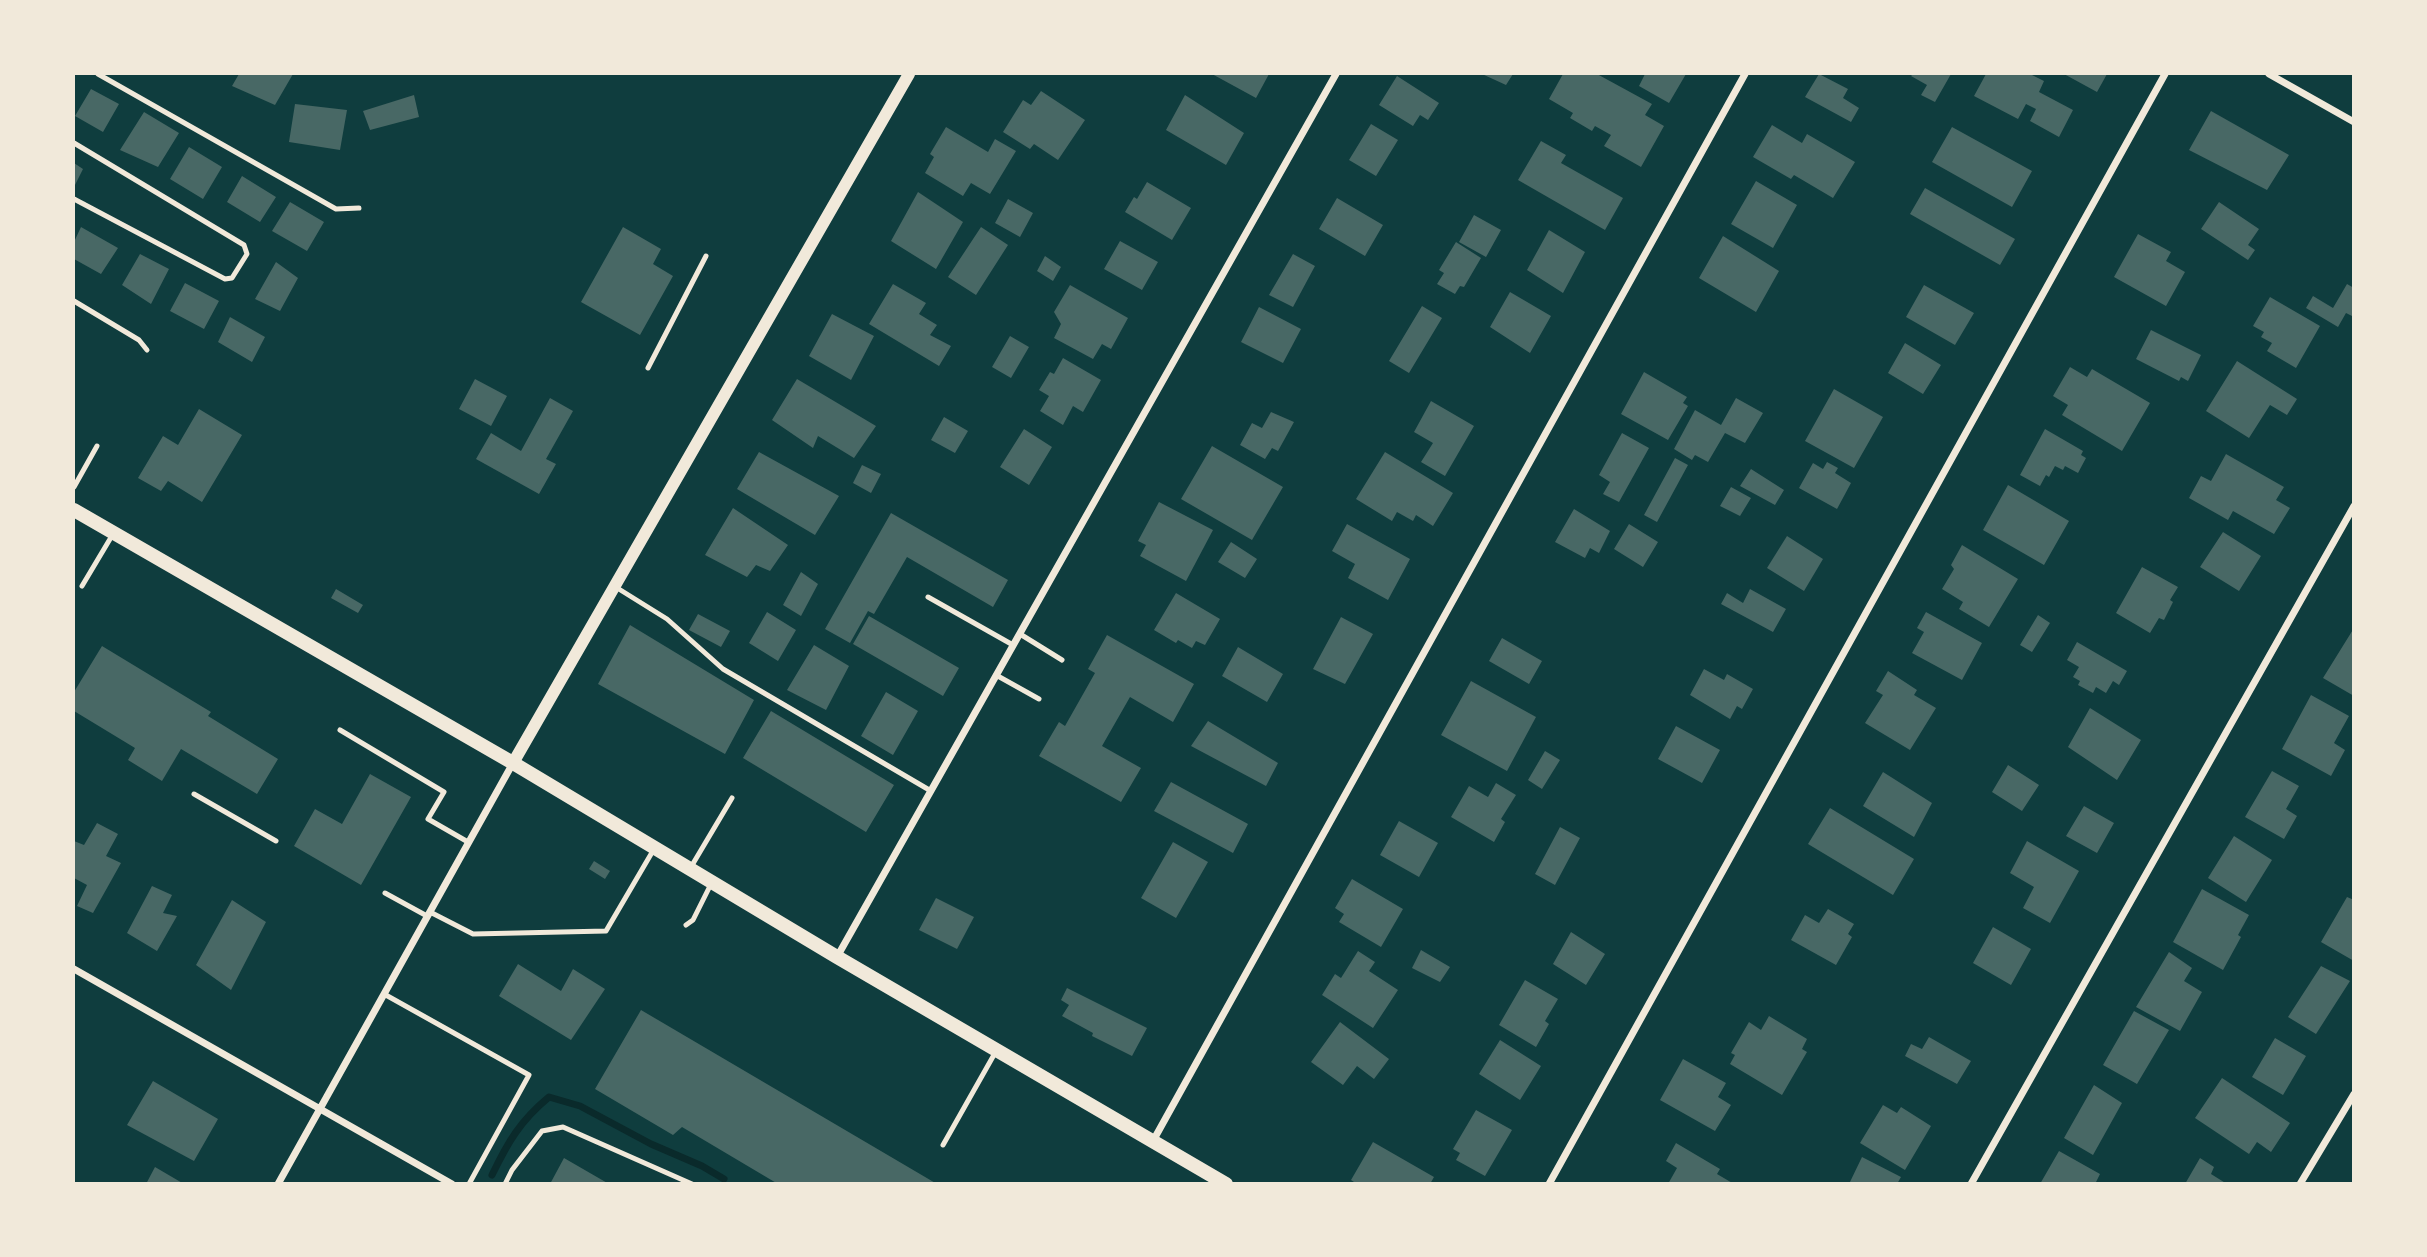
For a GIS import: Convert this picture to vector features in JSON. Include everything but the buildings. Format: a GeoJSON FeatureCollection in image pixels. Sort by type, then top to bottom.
{"type":"FeatureCollection","features":[{"type":"Feature","properties":{"kind":"main road"},"geometry":{"type":"LineString","coordinates":[[74,510],[513,762],[837,957],[1226,1184]]}},
{"type":"Feature","properties":{"kind":"street"},"geometry":{"type":"LineString","coordinates":[[278,1184],[513,762],[909,74]]}},
{"type":"Feature","properties":{"kind":"street"},"geometry":{"type":"LineString","coordinates":[[837,957],[1336,74]]}},
{"type":"Feature","properties":{"kind":"street"},"geometry":{"type":"LineString","coordinates":[[1153,1140],[1745,74]]}},
{"type":"Feature","properties":{"kind":"street"},"geometry":{"type":"LineString","coordinates":[[1549,1184],[2165,74]]}},
{"type":"Feature","properties":{"kind":"street"},"geometry":{"type":"LineString","coordinates":[[2269,74],[2354,122]]}},
{"type":"Feature","properties":{"kind":"street"},"geometry":{"type":"LineString","coordinates":[[1971,1184],[2354,506]]}},
{"type":"Feature","properties":{"kind":"street"},"geometry":{"type":"LineString","coordinates":[[74,969],[452,1184]]}},
{"type":"Feature","properties":{"kind":"street"},"geometry":{"type":"LineString","coordinates":[[2300,1184],[2354,1094]]}},
{"type":"Feature","properties":{"kind":"lane"},"geometry":{"type":"LineString","coordinates":[[98,74],[336,209],[359,208]]}},
{"type":"Feature","properties":{"kind":"lane"},"geometry":{"type":"LineString","coordinates":[[74,143],[244,245],[247,254],[232,278],[225,279],[74,199]]}},
{"type":"Feature","properties":{"kind":"lane"},"geometry":{"type":"LineString","coordinates":[[648,368],[706,256]]}},
{"type":"Feature","properties":{"kind":"lane"},"geometry":{"type":"LineString","coordinates":[[74,301],[139,340],[147,350]]}},
{"type":"Feature","properties":{"kind":"lane"},"geometry":{"type":"LineString","coordinates":[[74,487],[97,446]]}},
{"type":"Feature","properties":{"kind":"lane"},"geometry":{"type":"LineString","coordinates":[[82,586],[113,533]]}},
{"type":"Feature","properties":{"kind":"lane"},"geometry":{"type":"LineString","coordinates":[[614,586],[667,619],[723,669],[931,791]]}},
{"type":"Feature","properties":{"kind":"lane"},"geometry":{"type":"LineString","coordinates":[[928,597],[1013,645]]}},
{"type":"Feature","properties":{"kind":"lane"},"geometry":{"type":"LineString","coordinates":[[1020,634],[1062,660]]}},
{"type":"Feature","properties":{"kind":"lane"},"geometry":{"type":"LineString","coordinates":[[996,675],[1039,699]]}},
{"type":"Feature","properties":{"kind":"lane"},"geometry":{"type":"LineString","coordinates":[[340,730],[444,792],[428,819],[468,842]]}},
{"type":"Feature","properties":{"kind":"lane"},"geometry":{"type":"LineString","coordinates":[[194,794],[276,841]]}},
{"type":"Feature","properties":{"kind":"lane"},"geometry":{"type":"LineString","coordinates":[[690,869],[732,798]]}},
{"type":"Feature","properties":{"kind":"lane"},"geometry":{"type":"LineString","coordinates":[[385,893],[473,934],[606,931],[655,848]]}},
{"type":"Feature","properties":{"kind":"lane"},"geometry":{"type":"LineString","coordinates":[[686,925],[693,920],[712,882]]}},
{"type":"Feature","properties":{"kind":"lane"},"geometry":{"type":"LineString","coordinates":[[384,994],[529,1075],[469,1184]]}},
{"type":"Feature","properties":{"kind":"lane"},"geometry":{"type":"LineString","coordinates":[[943,1144],[997,1050]]}},
{"type":"Feature","properties":{"kind":"lane"},"geometry":{"type":"LineString","coordinates":[[505,1184],[512,1170],[542,1131],[563,1127],[692,1184]]}},
{"type":"Feature","properties":{"kind":"waterway"},"geometry":{"type":"LineString","coordinates":[[492,1175],[516,1133],[549,1097],[580,1106],[724,1179]]}}]}
